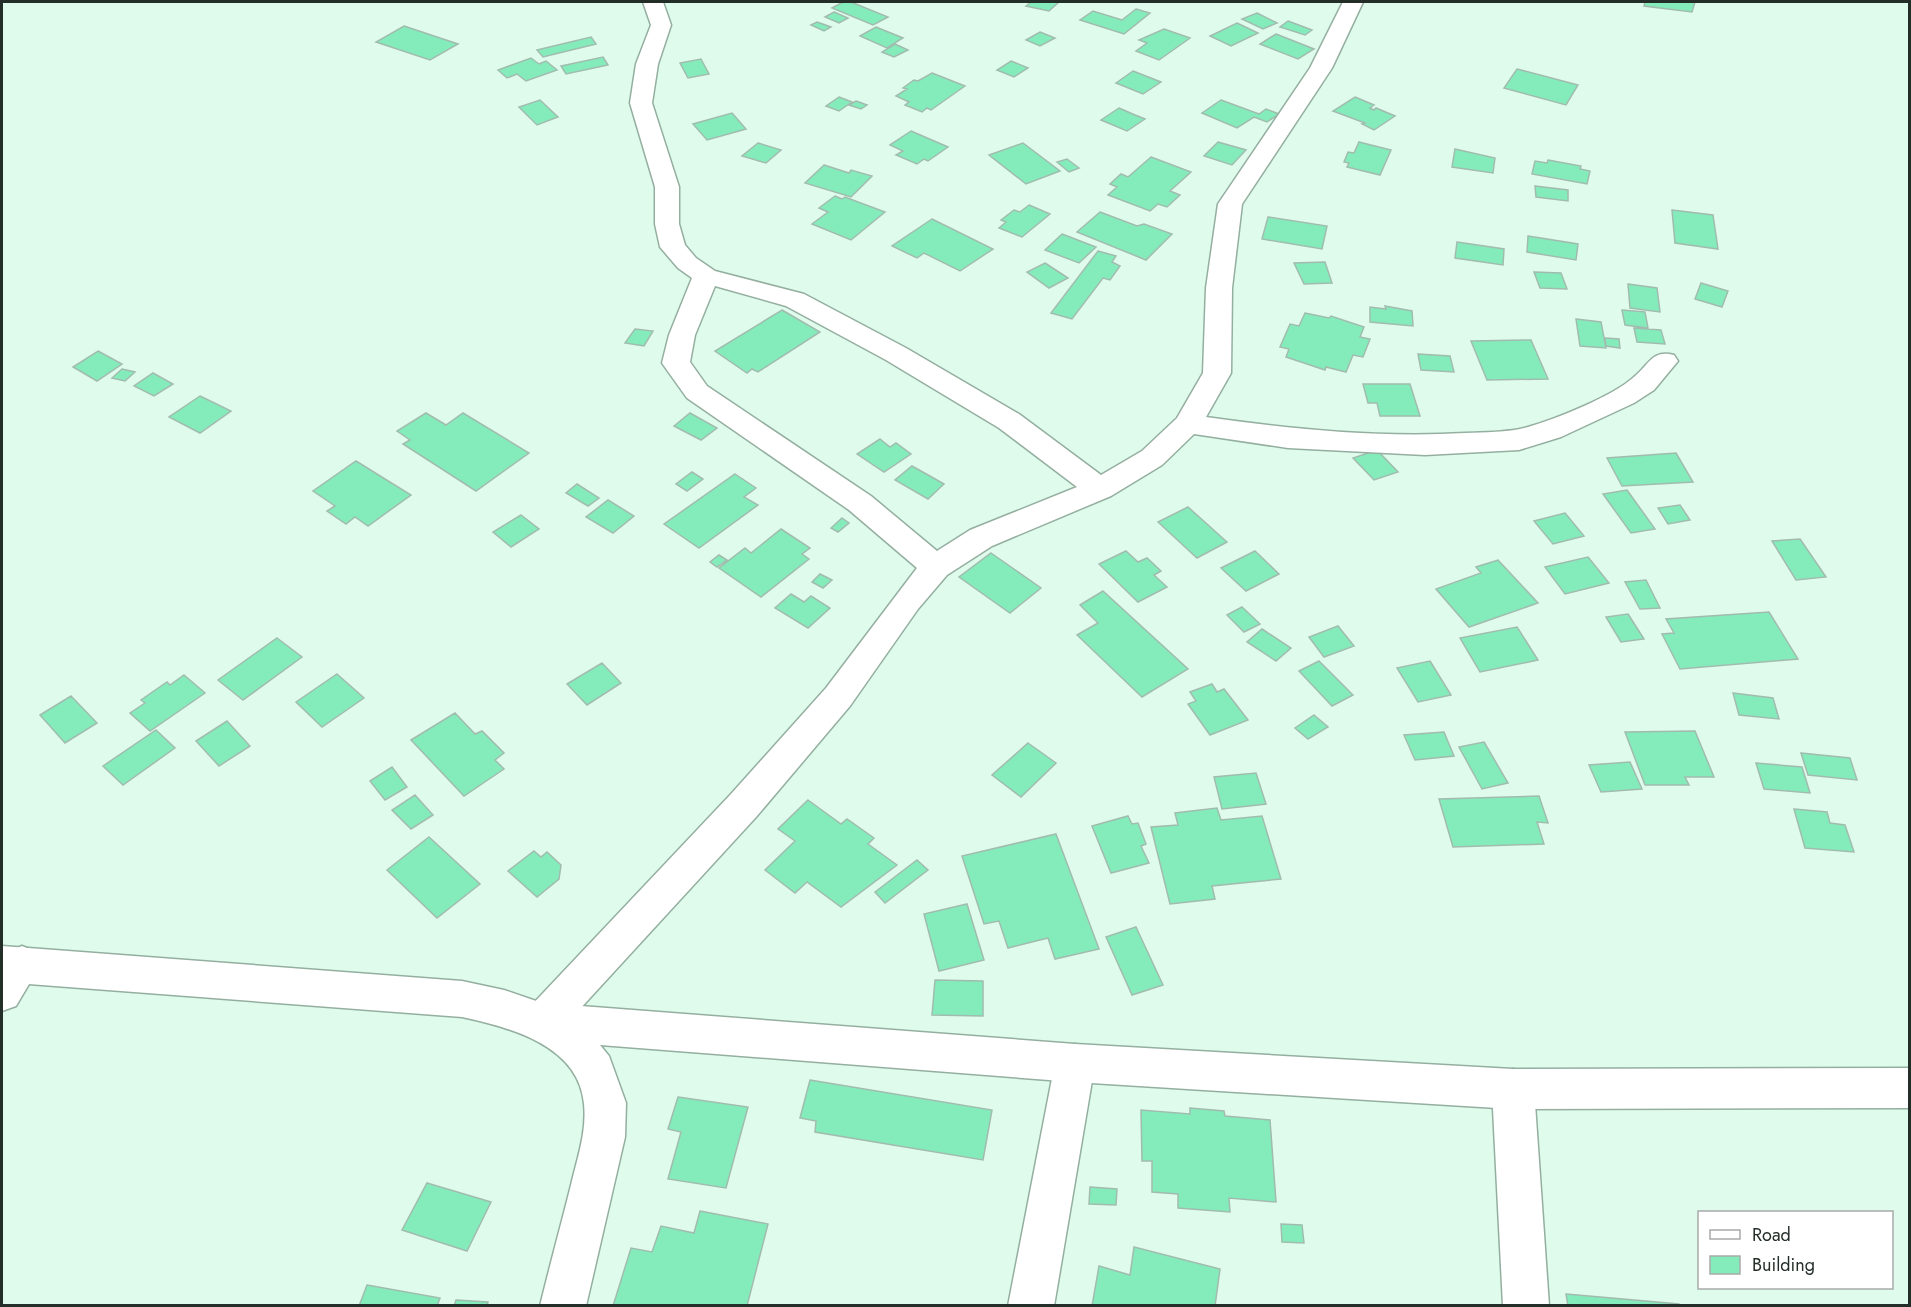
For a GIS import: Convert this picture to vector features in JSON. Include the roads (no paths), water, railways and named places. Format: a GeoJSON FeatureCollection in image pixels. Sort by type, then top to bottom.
{"type":"FeatureCollection","features":[{"type":"Feature","properties":{"kind":"street"},"geometry":{"type":"LineString","coordinates":[[654,2],[661,25],[647,64],[641,103],[667,187],[668,224],[673,247],[687,263],[706,276],[795,300],[896,354],[1009,421],[1100,489]]}},
{"type":"Feature","properties":{"kind":"street"},"geometry":{"type":"LineString","coordinates":[[542,1022],[744,805],[838,697],[907,601],[936,567],[981,538],[1100,489],[1152,458],[1188,424],[1217,373],[1219,288],[1230,204],[1293,114],[1321,68],[1353,2]]}},
{"type":"Feature","properties":{"kind":"street"},"geometry":{"type":"LineString","coordinates":[[706,276],[681,335],[676,363],[697,392],[860,503],[936,567]]}},
{"type":"Feature","properties":{"kind":"street"},"geometry":{"type":"LineString","coordinates":[[1188,424],[1288,438],[1425,445],[1519,440],[1551,430],[1624,397],[1644,384],[1665,361]]}},
{"type":"Feature","properties":{"kind":"street"},"geometry":{"type":"LineString","coordinates":[[8,974],[462,999],[504,1008],[542,1022],[573,1043],[595,1070],[605,1103],[604,1137],[563,1305]]}},
{"type":"Feature","properties":{"kind":"street"},"geometry":{"type":"LineString","coordinates":[[542,1022],[1075,1063],[1513,1089],[1910,1088]]}},
{"type":"Feature","properties":{"kind":"street"},"geometry":{"type":"LineString","coordinates":[[1031,1305],[1075,1063]]}},
{"type":"Feature","properties":{"kind":"street"},"geometry":{"type":"LineString","coordinates":[[1513,1089],[1526,1305]]}}]}
